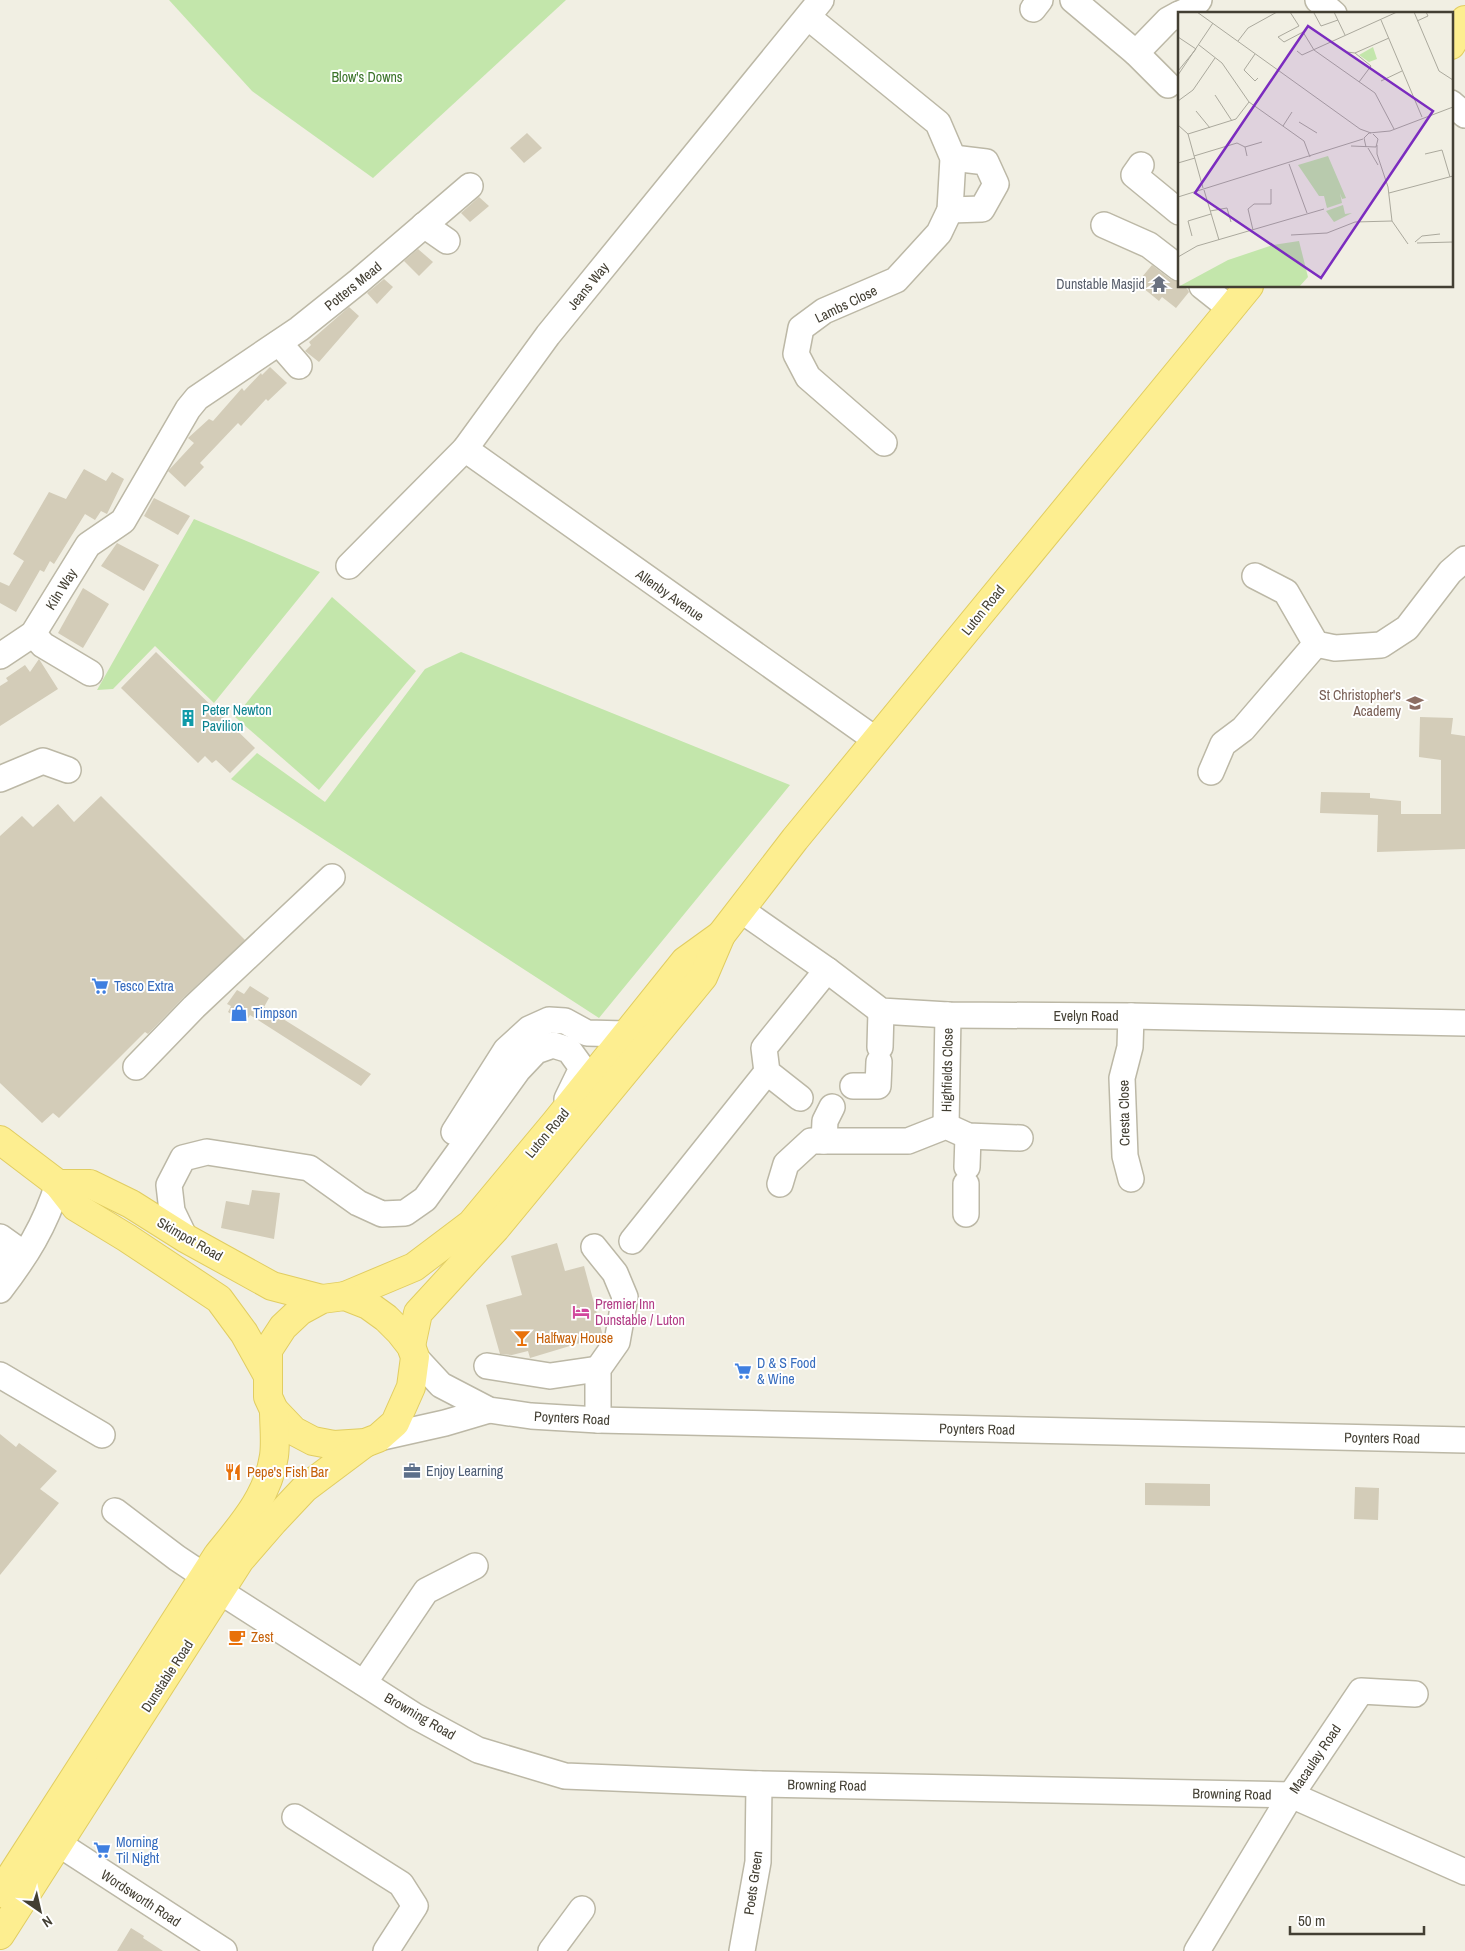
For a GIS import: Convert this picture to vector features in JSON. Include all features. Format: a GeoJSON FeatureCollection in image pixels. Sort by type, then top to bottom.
{"type":"FeatureCollection","features":[{"type":"Feature","properties":{"kind":"main road"},"geometry":{"type":"LineString","coordinates":[[1452,31],[1465,20]]}},
{"type":"Feature","properties":{"kind":"main road"},"geometry":{"type":"LineString","coordinates":[[1452,43],[1465,20]]}},
{"type":"Feature","properties":{"kind":"main road","name":"Luton Road"},"geometry":{"type":"LineString","coordinates":[[413,1352],[418,1314],[496,1228],[699,982],[721,935],[795,839],[1247,288]]}},
{"type":"Feature","properties":{"kind":"main road","name":"Luton Road"},"geometry":{"type":"LineString","coordinates":[[333,1297],[414,1267],[471,1224],[555,1124],[684,961],[721,935]]}},
{"type":"Feature","properties":{"kind":"main road"},"geometry":{"type":"LineString","coordinates":[[0,1140],[58,1184],[76,1207],[127,1238],[219,1299],[244,1333],[268,1377]]}},
{"type":"Feature","properties":{"kind":"main road","name":"Skimpot Road"},"geometry":{"type":"LineString","coordinates":[[58,1184],[90,1184],[131,1204],[185,1238],[272,1286],[333,1297]]}},
{"type":"Feature","properties":{"kind":"main road"},"geometry":{"type":"LineString","coordinates":[[333,1297],[368,1305],[386,1318],[400,1332],[413,1352],[411,1387],[403,1407],[395,1423],[372,1441],[334,1445],[313,1441],[294,1431],[274,1410],[268,1397],[268,1350],[283,1327],[300,1311],[333,1297]]}},
{"type":"Feature","properties":{"kind":"main road","name":"Dunstable Road"},"geometry":{"type":"LineString","coordinates":[[0,1935],[59,1844],[213,1584],[216,1556],[251,1513],[267,1485],[274,1456],[274,1410]]}},
{"type":"Feature","properties":{"kind":"main road","name":"Dunstable Road"},"geometry":{"type":"LineString","coordinates":[[0,1894],[213,1584],[240,1560],[299,1495],[331,1468],[372,1441]]}},
{"type":"Feature","properties":{"kind":"street"},"geometry":{"type":"LineString","coordinates":[[1073,0],[1136,53],[1168,85]]}},
{"type":"Feature","properties":{"kind":"street"},"geometry":{"type":"LineString","coordinates":[[1183,12],[1192,8],[1199,0]]}},
{"type":"Feature","properties":{"kind":"street","name":"Lambs Close"},"geometry":{"type":"LineString","coordinates":[[815,8],[938,123],[954,158],[950,210],[939,233],[896,280],[824,311],[801,328],[796,354],[808,377],[884,443]]}},
{"type":"Feature","properties":{"kind":"street","name":"Jeans Way"},"geometry":{"type":"LineString","coordinates":[[349,566],[465,449],[548,335],[815,8]]}},
{"type":"Feature","properties":{"kind":"street"},"geometry":{"type":"LineString","coordinates":[[1136,53],[1168,20],[1178,15]]}},
{"type":"Feature","properties":{"kind":"street"},"geometry":{"type":"LineString","coordinates":[[1452,104],[1465,115]]}},
{"type":"Feature","properties":{"kind":"street"},"geometry":{"type":"LineString","coordinates":[[950,210],[982,209],[996,184],[986,162],[954,158]]}},
{"type":"Feature","properties":{"kind":"street"},"geometry":{"type":"LineString","coordinates":[[1141,165],[1134,176],[1178,211]]}},
{"type":"Feature","properties":{"kind":"street","name":"Potters Mead"},"geometry":{"type":"LineString","coordinates":[[155,465],[188,409],[198,398],[299,329],[359,281],[470,186]]}},
{"type":"Feature","properties":{"kind":"street"},"geometry":{"type":"LineString","coordinates":[[1104,225],[1149,245],[1178,267]]}},
{"type":"Feature","properties":{"kind":"street"},"geometry":{"type":"LineString","coordinates":[[424,226],[447,241]]}},
{"type":"Feature","properties":{"kind":"street"},"geometry":{"type":"LineString","coordinates":[[1204,288],[1230,309]]}},
{"type":"Feature","properties":{"kind":"street"},"geometry":{"type":"LineString","coordinates":[[279,343],[299,366]]}},
{"type":"Feature","properties":{"kind":"street","name":"Allenby Avenue"},"geometry":{"type":"LineString","coordinates":[[465,449],[876,740]]}},
{"type":"Feature","properties":{"kind":"street","name":"Kiln Way"},"geometry":{"type":"LineString","coordinates":[[0,656],[33,634],[88,545],[132,526],[155,465]]}},
{"type":"Feature","properties":{"kind":"street"},"geometry":{"type":"LineString","coordinates":[[1255,576],[1286,592],[1316,644],[1335,648],[1382,644],[1407,628],[1450,572],[1465,559]]}},
{"type":"Feature","properties":{"kind":"street"},"geometry":{"type":"LineString","coordinates":[[33,634],[43,645],[90,673]]}},
{"type":"Feature","properties":{"kind":"street"},"geometry":{"type":"LineString","coordinates":[[1211,772],[1224,744],[1243,729],[1316,644]]}},
{"type":"Feature","properties":{"kind":"street"},"geometry":{"type":"LineString","coordinates":[[0,779],[42,761],[68,770]]}},
{"type":"Feature","properties":{"kind":"street"},"geometry":{"type":"LineString","coordinates":[[136,1067],[200,1002],[332,877]]}},
{"type":"Feature","properties":{"kind":"street"},"geometry":{"type":"LineString","coordinates":[[741,910],[827,970],[881,1012],[878,1086],[853,1086]]}},
{"type":"Feature","properties":{"kind":"street"},"geometry":{"type":"LineString","coordinates":[[800,1098],[767,1072],[764,1048],[827,970]]}},
{"type":"Feature","properties":{"kind":"street","name":"Evelyn Road"},"geometry":{"type":"LineString","coordinates":[[881,1012],[948,1015],[1131,1016],[1465,1023]]}},
{"type":"Feature","properties":{"kind":"street","name":"Highfields Close"},"geometry":{"type":"LineString","coordinates":[[948,1015],[957,1131]]}},
{"type":"Feature","properties":{"kind":"street","name":"Cresta Close"},"geometry":{"type":"LineString","coordinates":[[1131,1016],[1130,1047],[1122,1078],[1125,1156],[1132,1179]]}},
{"type":"Feature","properties":{"kind":"street"},"geometry":{"type":"LineString","coordinates":[[440,1156],[506,1050],[529,1029],[549,1020],[565,1021],[587,1033],[626,1034]]}},
{"type":"Feature","properties":{"kind":"street"},"geometry":{"type":"LineString","coordinates":[[185,1238],[172,1211],[169,1185],[183,1158],[208,1152],[309,1168],[366,1206],[382,1214],[405,1212],[425,1199],[518,1070],[536,1051],[553,1045],[569,1050],[582,1068],[555,1124]]}},
{"type":"Feature","properties":{"kind":"street"},"geometry":{"type":"LineString","coordinates":[[632,1241],[767,1072]]}},
{"type":"Feature","properties":{"kind":"street"},"geometry":{"type":"LineString","coordinates":[[780,1184],[786,1164],[818,1141],[825,1120],[832,1107]]}},
{"type":"Feature","properties":{"kind":"street"},"geometry":{"type":"LineString","coordinates":[[957,1131],[967,1175],[966,1214]]}},
{"type":"Feature","properties":{"kind":"street","name":"Highfields Close"},"geometry":{"type":"LineString","coordinates":[[818,1141],[908,1141],[957,1131],[1020,1138]]}},
{"type":"Feature","properties":{"kind":"street"},"geometry":{"type":"LineString","coordinates":[[0,1290],[24,1258],[50,1211],[58,1184]]}},
{"type":"Feature","properties":{"kind":"street"},"geometry":{"type":"LineString","coordinates":[[0,1237],[14,1247],[11,1258],[0,1272]]}},
{"type":"Feature","properties":{"kind":"street"},"geometry":{"type":"LineString","coordinates":[[594,1247],[614,1273],[624,1297],[617,1342],[598,1369],[598,1420]]}},
{"type":"Feature","properties":{"kind":"street","name":"Poynters Road"},"geometry":{"type":"LineString","coordinates":[[413,1352],[441,1385],[489,1410],[531,1416],[598,1420],[1465,1440]]}},
{"type":"Feature","properties":{"kind":"street"},"geometry":{"type":"LineString","coordinates":[[487,1366],[550,1376],[598,1369]]}},
{"type":"Feature","properties":{"kind":"street"},"geometry":{"type":"LineString","coordinates":[[0,1375],[102,1436]]}},
{"type":"Feature","properties":{"kind":"street","name":"Poynters Road"},"geometry":{"type":"LineString","coordinates":[[372,1441],[489,1410]]}},
{"type":"Feature","properties":{"kind":"street","name":"Browning Road"},"geometry":{"type":"LineString","coordinates":[[115,1511],[213,1584],[415,1716],[478,1750],[565,1776],[759,1784],[1291,1795],[1465,1872]]}},
{"type":"Feature","properties":{"kind":"street"},"geometry":{"type":"LineString","coordinates":[[364,1683],[426,1591],[475,1566]]}},
{"type":"Feature","properties":{"kind":"street","name":"Macaulay Road"},"geometry":{"type":"LineString","coordinates":[[1197,1951],[1291,1795],[1361,1691],[1415,1694]]}},
{"type":"Feature","properties":{"kind":"street","name":"Poets Green"},"geometry":{"type":"LineString","coordinates":[[742,1951],[758,1862],[759,1784]]}},
{"type":"Feature","properties":{"kind":"street"},"geometry":{"type":"LineString","coordinates":[[295,1817],[400,1884],[423,1909],[386,1951]]}},
{"type":"Feature","properties":{"kind":"street","name":"Wordsworth Road"},"geometry":{"type":"LineString","coordinates":[[59,1844],[224,1951]]}},
{"type":"Feature","properties":{"kind":"street"},"geometry":{"type":"LineString","coordinates":[[551,1951],[582,1909]]}},
{"type":"Feature","properties":{"kind":"green space","name":"Blow's Downs"},"geometry":{"type":"Polygon","coordinates":[[[169,0],[566,0],[373,178],[252,91],[169,0]]]}},
{"type":"Feature","properties":{"kind":"green space"},"geometry":{"type":"Polygon","coordinates":[[[194,519],[320,572],[214,703],[155,646],[113,689],[97,690],[194,519]]]}},
{"type":"Feature","properties":{"kind":"green space"},"geometry":{"type":"Polygon","coordinates":[[[332,597],[416,671],[319,790],[235,717],[332,597]]]}},
{"type":"Feature","properties":{"kind":"green space"},"geometry":{"type":"Polygon","coordinates":[[[461,652],[790,785],[599,1018],[231,779],[257,753],[325,802],[425,669],[461,652]]]}},
{"type":"Feature","properties":{"kind":"building"},"geometry":{"type":"Polygon","coordinates":[[[527,133],[542,148],[524,163],[510,148],[527,133]]]}},
{"type":"Feature","properties":{"kind":"building"},"geometry":{"type":"Polygon","coordinates":[[[479,197],[489,206],[470,222],[461,213],[479,197]]]}},
{"type":"Feature","properties":{"kind":"building"},"geometry":{"type":"Polygon","coordinates":[[[418,249],[433,262],[419,276],[404,261],[418,249]]]}},
{"type":"Feature","properties":{"kind":"building","name":"Dunstable Masjid"},"geometry":{"type":"Polygon","coordinates":[[[1152,265],[1170,279],[1178,282],[1178,288],[1186,288],[1189,292],[1176,308],[1162,297],[1159,301],[1137,283],[1152,265]]]}},
{"type":"Feature","properties":{"kind":"building"},"geometry":{"type":"Polygon","coordinates":[[[384,279],[393,287],[377,304],[367,293],[384,279]]]}},
{"type":"Feature","properties":{"kind":"building"},"geometry":{"type":"Polygon","coordinates":[[[349,307],[359,316],[319,362],[305,351],[311,345],[309,342],[349,307]]]}},
{"type":"Feature","properties":{"kind":"building"},"geometry":{"type":"Polygon","coordinates":[[[270,367],[287,383],[268,401],[266,399],[241,426],[238,423],[200,463],[204,467],[185,487],[168,471],[194,443],[188,438],[209,419],[213,421],[242,388],[244,391],[261,373],[262,375],[270,367]]]}},
{"type":"Feature","properties":{"kind":"building"},"geometry":{"type":"Polygon","coordinates":[[[84,469],[106,481],[112,472],[124,479],[107,514],[101,511],[95,520],[85,514],[54,564],[50,561],[44,572],[40,570],[16,612],[0,603],[0,582],[9,586],[24,561],[13,554],[49,492],[66,499],[84,469]]]}},
{"type":"Feature","properties":{"kind":"building"},"geometry":{"type":"Polygon","coordinates":[[[154,498],[190,516],[178,535],[144,516],[154,498]]]}},
{"type":"Feature","properties":{"kind":"building"},"geometry":{"type":"Polygon","coordinates":[[[117,543],[159,565],[144,591],[101,566],[117,543]]]}},
{"type":"Feature","properties":{"kind":"building"},"geometry":{"type":"Polygon","coordinates":[[[83,588],[109,604],[83,648],[58,633],[83,588]]]}},
{"type":"Feature","properties":{"kind":"building","name":"Peter Newton Pavilion"},"geometry":{"type":"Polygon","coordinates":[[[156,652],[255,748],[230,773],[216,760],[212,763],[205,756],[198,763],[121,688],[156,652]]]}},
{"type":"Feature","properties":{"kind":"building"},"geometry":{"type":"Polygon","coordinates":[[[39,659],[58,689],[0,726],[0,686],[8,681],[6,678],[25,665],[30,672],[39,659]]]}},
{"type":"Feature","properties":{"kind":"building"},"geometry":{"type":"Polygon","coordinates":[[[1420,717],[1453,718],[1451,734],[1465,736],[1465,849],[1377,852],[1378,815],[1320,813],[1321,792],[1370,793],[1370,798],[1401,801],[1401,814],[1441,814],[1441,760],[1419,757],[1420,717]]]}},
{"type":"Feature","properties":{"kind":"building","name":"Tesco Extra"},"geometry":{"type":"Polygon","coordinates":[[[101,796],[245,940],[184,997],[148,1034],[145,1032],[59,1118],[53,1113],[42,1123],[0,1083],[0,836],[22,816],[33,827],[58,804],[74,822],[101,796]]]}},
{"type":"Feature","properties":{"kind":"building"},"geometry":{"type":"Polygon","coordinates":[[[250,986],[269,998],[264,1007],[371,1074],[361,1086],[250,1015],[245,1023],[228,1012],[231,1006],[227,1004],[237,990],[244,994],[250,986]]]}},
{"type":"Feature","properties":{"kind":"building"},"geometry":{"type":"Polygon","coordinates":[[[252,1190],[280,1193],[274,1239],[221,1228],[226,1201],[249,1205],[252,1190]]]}},
{"type":"Feature","properties":{"kind":"building"},"geometry":{"type":"Polygon","coordinates":[[[557,1243],[565,1271],[584,1266],[603,1336],[530,1358],[528,1351],[512,1355],[500,1354],[486,1305],[522,1295],[511,1256],[557,1243]]]}},
{"type":"Feature","properties":{"kind":"building"},"geometry":{"type":"Polygon","coordinates":[[[0,1434],[16,1447],[19,1443],[57,1471],[40,1489],[59,1503],[0,1575],[0,1434]]]}},
{"type":"Feature","properties":{"kind":"building"},"geometry":{"type":"Polygon","coordinates":[[[1145,1483],[1210,1484],[1210,1506],[1145,1505],[1145,1483]]]}},
{"type":"Feature","properties":{"kind":"building"},"geometry":{"type":"Polygon","coordinates":[[[1355,1487],[1379,1488],[1378,1520],[1354,1519],[1355,1487]]]}},
{"type":"Feature","properties":{"kind":"building"},"geometry":{"type":"Polygon","coordinates":[[[131,1928],[144,1936],[143,1938],[163,1951],[117,1951],[131,1928]]]}},
{"type":"Feature","properties":{"kind":"place","name":"Dunstable Masjid"},"geometry":{"type":"Point","coordinates":[1159,284]}},
{"type":"Feature","properties":{"kind":"place","name":"St Christopher's Academy"},"geometry":{"type":"Point","coordinates":[1415,703]}},
{"type":"Feature","properties":{"kind":"place","name":"Peter Newton Pavilion"},"geometry":{"type":"Point","coordinates":[188,718]}},
{"type":"Feature","properties":{"kind":"place","name":"Tesco Extra"},"geometry":{"type":"Point","coordinates":[100,986]}},
{"type":"Feature","properties":{"kind":"place","name":"Timpson"},"geometry":{"type":"Point","coordinates":[239,1013]}},
{"type":"Feature","properties":{"kind":"place","name":"Premier Inn Dunstable / Luton"},"geometry":{"type":"Point","coordinates":[581,1312]}},
{"type":"Feature","properties":{"kind":"place","name":"Halfway House"},"geometry":{"type":"Point","coordinates":[522,1338]}},
{"type":"Feature","properties":{"kind":"place","name":"D & S Food & Wine"},"geometry":{"type":"Point","coordinates":[743,1371]}},
{"type":"Feature","properties":{"kind":"place","name":"Enjoy Learning"},"geometry":{"type":"Point","coordinates":[412,1471]}},
{"type":"Feature","properties":{"kind":"place","name":"Pepe's Fish Bar"},"geometry":{"type":"Point","coordinates":[233,1472]}},
{"type":"Feature","properties":{"kind":"place","name":"Zest"},"geometry":{"type":"Point","coordinates":[237,1637]}},
{"type":"Feature","properties":{"kind":"place","name":"Morning Til Night"},"geometry":{"type":"Point","coordinates":[102,1850]}}]}
